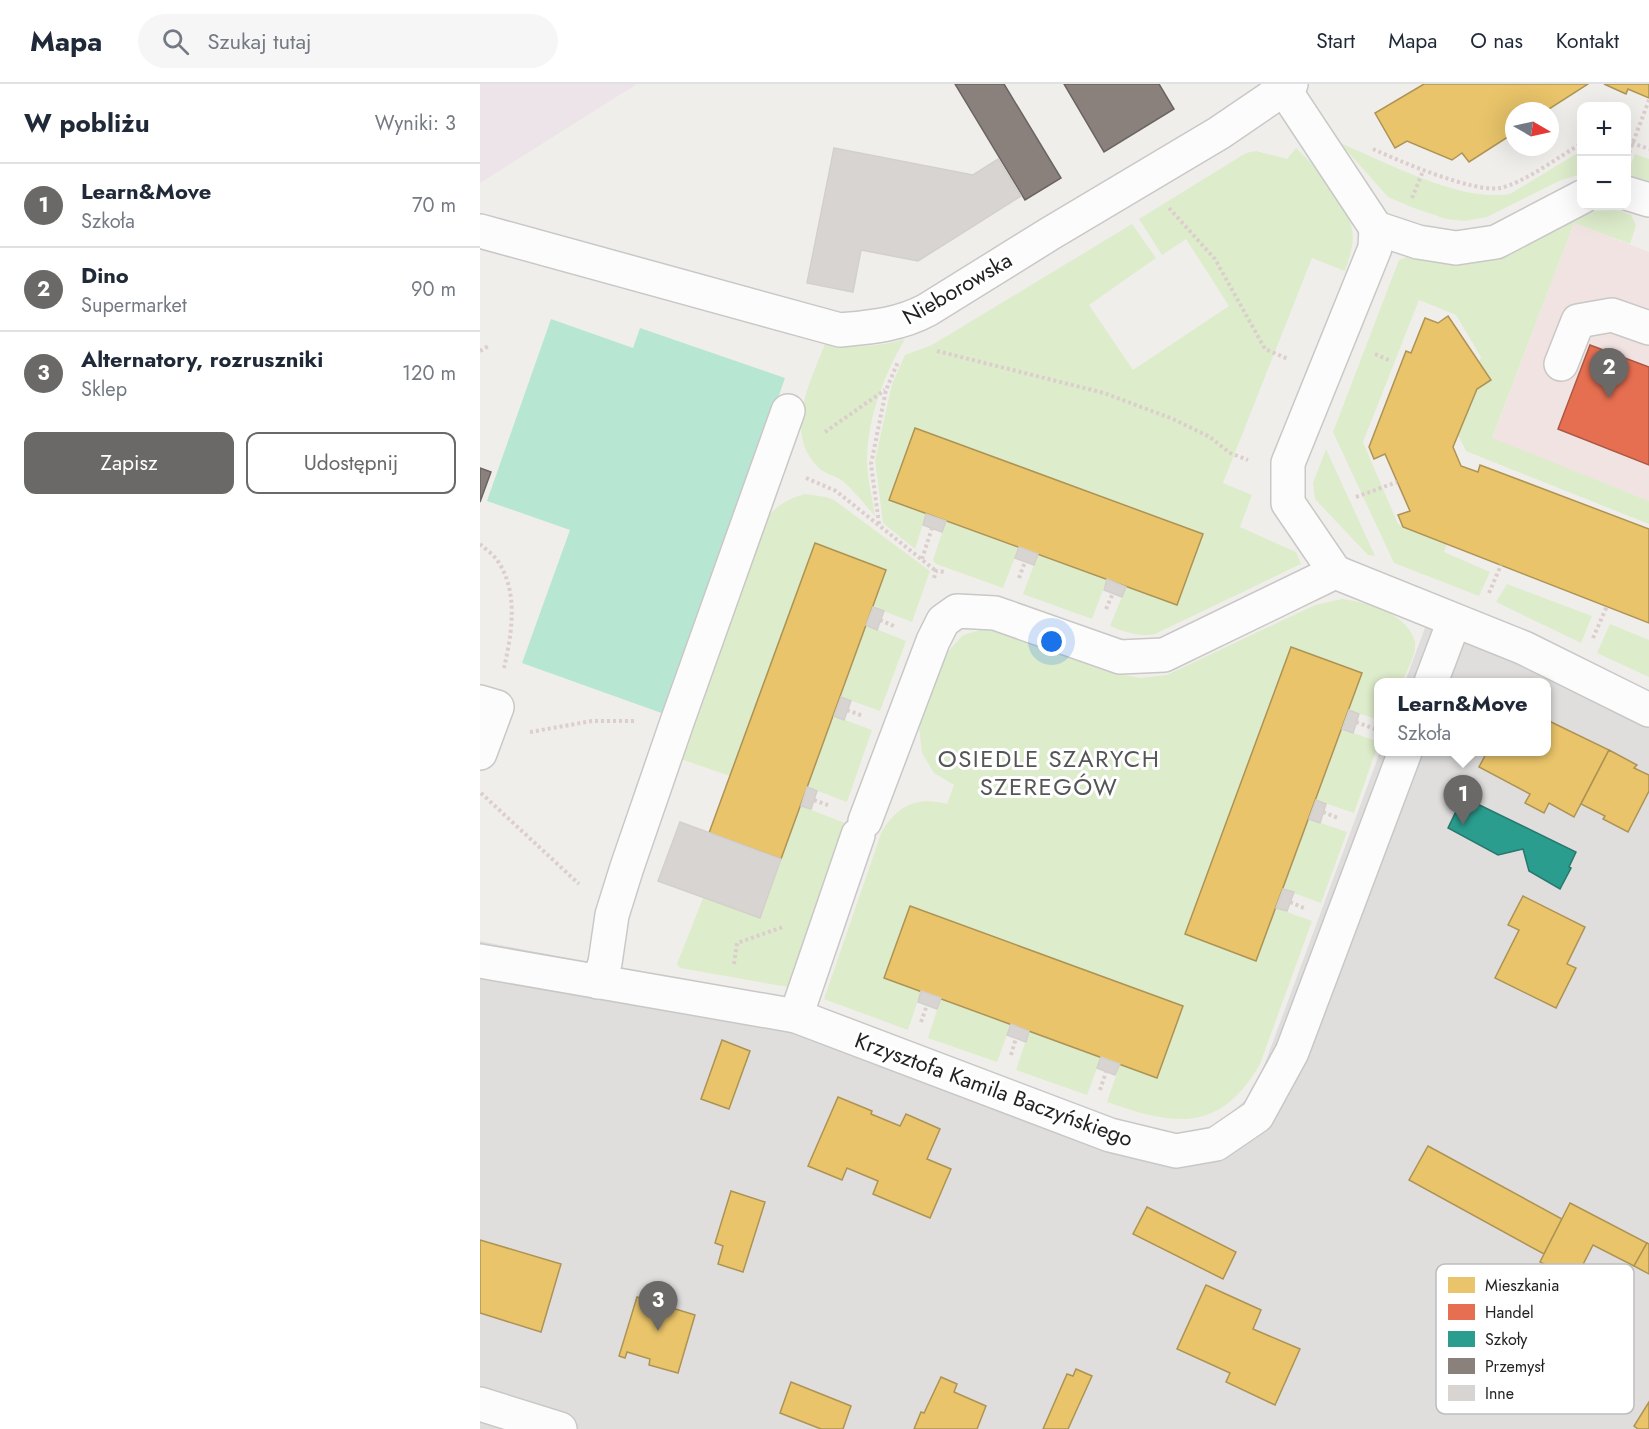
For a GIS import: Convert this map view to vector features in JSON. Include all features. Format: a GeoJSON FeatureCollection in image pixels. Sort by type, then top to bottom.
{"type":"FeatureCollection","features":[{"type":"Feature","properties":{"kind":"street","name":"Nieborowska"},"geometry":{"type":"LineString","coordinates":[[480,231],[840,330],[884,326],[909,331],[1145,177],[1219,133],[1287,86]]}},
{"type":"Feature","properties":{"kind":"street"},"geometry":{"type":"LineString","coordinates":[[1287,86],[1376,228],[1375,248],[1288,463],[1288,503],[1335,572],[1524,648],[1649,710]]}},
{"type":"Feature","properties":{"kind":"street"},"geometry":{"type":"LineString","coordinates":[[1631,195],[1649,200]]}},
{"type":"Feature","properties":{"kind":"street"},"geometry":{"type":"LineString","coordinates":[[1376,228],[1418,242],[1456,248],[1496,242],[1577,199]]}},
{"type":"Feature","properties":{"kind":"street"},"geometry":{"type":"LineString","coordinates":[[1561,363],[1578,321],[1612,315],[1649,328]]}},
{"type":"Feature","properties":{"kind":"street"},"geometry":{"type":"LineString","coordinates":[[598,982],[605,963],[612,915],[677,722],[788,411]]}},
{"type":"Feature","properties":{"kind":"street"},"geometry":{"type":"LineString","coordinates":[[796,1016],[861,828],[933,641],[943,621],[957,611],[995,613],[1120,657],[1164,656],[1335,572]]}},
{"type":"Feature","properties":{"kind":"street"},"geometry":{"type":"LineString","coordinates":[[1433,678],[1454,621]]}},
{"type":"Feature","properties":{"kind":"street"},"geometry":{"type":"LineString","coordinates":[[482,746],[488,704]]}},
{"type":"Feature","properties":{"kind":"street","name":"Krzysztofa Kamila Baczyńskiego"},"geometry":{"type":"LineString","coordinates":[[480,961],[796,1016],[1110,1135],[1176,1151],[1216,1144],[1257,1116],[1292,1052],[1403,756]]}},
{"type":"Feature","properties":{"kind":"street"},"geometry":{"type":"LineString","coordinates":[[480,1404],[560,1429]]}},
{"type":"Feature","properties":{"kind":"path"},"geometry":{"type":"LineString","coordinates":[[1627,156],[1649,100]]}},
{"type":"Feature","properties":{"kind":"path"},"geometry":{"type":"LineString","coordinates":[[1632,143],[1649,149]]}},
{"type":"Feature","properties":{"kind":"path"},"geometry":{"type":"LineString","coordinates":[[1366,146],[1423,171],[1483,188],[1499,188],[1515,183],[1577,145]]}},
{"type":"Feature","properties":{"kind":"path"},"geometry":{"type":"LineString","coordinates":[[1145,177],[1182,225],[1215,259],[1265,349],[1324,374]]}},
{"type":"Feature","properties":{"kind":"path"},"geometry":{"type":"LineString","coordinates":[[879,524],[871,464],[886,390],[909,331],[955,356],[1104,393],[1173,419],[1210,437],[1230,453],[1288,476]]}},
{"type":"Feature","properties":{"kind":"path"},"geometry":{"type":"LineString","coordinates":[[480,351],[490,345]]}},
{"type":"Feature","properties":{"kind":"path"},"geometry":{"type":"LineString","coordinates":[[770,462],[801,450],[843,418],[886,390]]}},
{"type":"Feature","properties":{"kind":"path"},"geometry":{"type":"LineString","coordinates":[[770,462],[836,491],[936,571]]}},
{"type":"Feature","properties":{"kind":"path"},"geometry":{"type":"LineString","coordinates":[[1356,497],[1397,482]]}},
{"type":"Feature","properties":{"kind":"path"},"geometry":{"type":"LineString","coordinates":[[922,559],[933,528]]}},
{"type":"Feature","properties":{"kind":"path"},"geometry":{"type":"LineString","coordinates":[[480,544],[497,560],[511,589],[510,638],[488,704]]}},
{"type":"Feature","properties":{"kind":"path"},"geometry":{"type":"LineString","coordinates":[[1488,595],[1501,565]]}},
{"type":"Feature","properties":{"kind":"path"},"geometry":{"type":"LineString","coordinates":[[1591,644],[1607,606]]}},
{"type":"Feature","properties":{"kind":"path"},"geometry":{"type":"LineString","coordinates":[[482,746],[592,721],[677,722]]}},
{"type":"Feature","properties":{"kind":"path"},"geometry":{"type":"LineString","coordinates":[[1356,722],[1374,728]]}},
{"type":"Feature","properties":{"kind":"path"},"geometry":{"type":"LineString","coordinates":[[480,791],[612,915]]}},
{"type":"Feature","properties":{"kind":"path"},"geometry":{"type":"LineString","coordinates":[[734,964],[737,943],[793,923]]}},
{"type":"Feature","properties":{"kind":"shaded area"},"geometry":{"type":"Polygon","coordinates":[[[480,84],[637,84],[480,183],[480,84]]]}},
{"type":"Feature","properties":{"kind":"shaded area"},"geometry":{"type":"Polygon","coordinates":[[[1574,223],[1649,252],[1649,501],[1492,439],[1574,223]]]}},
{"type":"Feature","properties":{"kind":"shaded area"},"geometry":{"type":"Polygon","coordinates":[[[1437,595],[1532,632],[1649,692],[1649,1429],[480,1429],[480,941],[783,1001],[1112,1121],[1172,1135],[1216,1125],[1254,1093],[1379,756],[1551,756],[1551,678],[1406,678],[1437,595]]]}},
{"type":"Feature","properties":{"kind":"green space"},"geometry":{"type":"Polygon","coordinates":[[[1340,143],[1447,187],[1491,195],[1510,194],[1577,153],[1577,175],[1559,181],[1487,217],[1465,221],[1446,219],[1388,197],[1340,143]]]}},
{"type":"Feature","properties":{"kind":"green space"},"geometry":{"type":"Polygon","coordinates":[[[1296,148],[1322,175],[1344,207],[1352,229],[1351,251],[1345,271],[1312,258],[1223,483],[1252,495],[1240,527],[1296,552],[1301,564],[1155,634],[1138,634],[1121,630],[1110,626],[1126,587],[1177,605],[1202,534],[915,429],[889,500],[926,514],[915,549],[883,523],[875,460],[892,384],[905,355],[932,345],[1132,224],[1156,258],[1089,305],[1133,370],[1229,306],[1186,239],[1162,255],[1139,219],[1246,153],[1256,151],[1287,159],[1296,148]]]}},
{"type":"Feature","properties":{"kind":"green space"},"geometry":{"type":"Polygon","coordinates":[[[1635,154],[1649,159],[1649,182],[1631,175],[1631,164],[1635,154]]]}},
{"type":"Feature","properties":{"kind":"green space"},"geometry":{"type":"Polygon","coordinates":[[[1618,210],[1631,215],[1636,225],[1630,244],[1574,223],[1492,438],[1649,501],[1649,524],[1466,451],[1454,427],[1481,357],[1456,315],[1419,300],[1363,442],[1398,524],[1447,544],[1444,552],[1490,572],[1479,596],[1394,563],[1333,432],[1399,260],[1417,253],[1590,211],[1618,210]]]}},
{"type":"Feature","properties":{"kind":"green space"},"geometry":{"type":"Polygon","coordinates":[[[551,319],[633,348],[640,328],[785,378],[667,715],[522,663],[570,530],[487,501],[551,319]]]}},
{"type":"Feature","properties":{"kind":"green space"},"geometry":{"type":"Polygon","coordinates":[[[905,339],[884,380],[874,411],[868,442],[867,464],[875,516],[844,482],[820,469],[809,455],[803,440],[801,424],[803,408],[825,344],[865,346],[905,339]]]}},
{"type":"Feature","properties":{"kind":"green space"},"geometry":{"type":"Polygon","coordinates":[[[1326,449],[1375,556],[1368,555],[1315,499],[1313,483],[1326,449]]]}},
{"type":"Feature","properties":{"kind":"green space"},"geometry":{"type":"Polygon","coordinates":[[[805,494],[834,500],[930,571],[912,622],[873,607],[886,570],[815,544],[730,776],[675,757],[762,524],[780,505],[805,494]]]}},
{"type":"Feature","properties":{"kind":"green space"},"geometry":{"type":"Polygon","coordinates":[[[946,521],[1019,547],[1003,588],[936,564],[933,560],[946,521]]]}},
{"type":"Feature","properties":{"kind":"green space"},"geometry":{"type":"Polygon","coordinates":[[[1038,554],[1107,579],[1092,619],[1023,594],[1038,554]]]}},
{"type":"Feature","properties":{"kind":"green space"},"geometry":{"type":"Polygon","coordinates":[[[1507,584],[1592,616],[1581,643],[1496,602],[1507,584]]]}},
{"type":"Feature","properties":{"kind":"green space"},"geometry":{"type":"Polygon","coordinates":[[[1342,599],[1385,611],[1396,617],[1411,632],[1415,647],[1404,678],[1374,678],[1374,718],[1349,710],[1362,673],[1291,647],[1185,934],[1256,961],[1276,908],[1312,921],[1260,1064],[1244,1087],[1228,1103],[1211,1113],[1193,1118],[1174,1119],[1153,1116],[1107,1102],[1120,1064],[1156,1078],[1182,1006],[911,906],[884,977],[921,991],[908,1030],[824,999],[882,831],[901,809],[909,805],[926,801],[947,804],[954,785],[934,773],[922,753],[919,726],[946,654],[963,635],[990,627],[1125,675],[1140,678],[1167,675],[1315,605],[1342,599]]]}},
{"type":"Feature","properties":{"kind":"green space"},"geometry":{"type":"Polygon","coordinates":[[[1610,624],[1649,640],[1649,677],[1597,653],[1610,624]]]}},
{"type":"Feature","properties":{"kind":"green space"},"geometry":{"type":"Polygon","coordinates":[[[866,625],[906,641],[880,711],[841,697],[866,625]]]}},
{"type":"Feature","properties":{"kind":"green space"},"geometry":{"type":"Polygon","coordinates":[[[834,716],[872,730],[847,802],[807,787],[834,716]]]}},
{"type":"Feature","properties":{"kind":"green space"},"geometry":{"type":"Polygon","coordinates":[[[1342,729],[1374,740],[1374,756],[1354,813],[1316,800],[1342,729]]]}},
{"type":"Feature","properties":{"kind":"green space"},"geometry":{"type":"Polygon","coordinates":[[[801,806],[850,825],[794,988],[680,968],[677,964],[703,898],[760,918],[801,806]]]}},
{"type":"Feature","properties":{"kind":"green space"},"geometry":{"type":"Polygon","coordinates":[[[1309,819],[1347,832],[1321,903],[1283,889],[1309,819]]]}},
{"type":"Feature","properties":{"kind":"green space"},"geometry":{"type":"Polygon","coordinates":[[[941,998],[1011,1024],[997,1062],[928,1038],[941,998]]]}},
{"type":"Feature","properties":{"kind":"green space"},"geometry":{"type":"Polygon","coordinates":[[[1029,1031],[1101,1057],[1087,1095],[1016,1070],[1029,1031]]]}},
{"type":"Feature","properties":{"kind":"building: Mieszkania"},"geometry":{"type":"Polygon","coordinates":[[[1424,84],[1588,84],[1559,103],[1505,102],[1505,139],[1469,162],[1462,153],[1452,160],[1407,141],[1395,148],[1375,113],[1424,84]]]}},
{"type":"Feature","properties":{"kind":"building: Mieszkania"},"geometry":{"type":"Polygon","coordinates":[[[1604,84],[1649,84],[1649,98],[1628,89],[1626,94],[1604,84]]]}},
{"type":"Feature","properties":{"kind":"building: Mieszkania"},"geometry":{"type":"Polygon","coordinates":[[[1448,316],[1491,380],[1477,389],[1453,447],[1461,466],[1478,472],[1480,465],[1649,529],[1649,623],[1403,527],[1398,515],[1410,511],[1385,454],[1374,459],[1369,447],[1406,351],[1411,353],[1425,318],[1438,323],[1448,316]]]}},
{"type":"Feature","properties":{"kind":"building: Mieszkania"},"geometry":{"type":"Polygon","coordinates":[[[915,428],[1203,534],[1177,605],[889,500],[915,428]]]}},
{"type":"Feature","properties":{"kind":"building: Mieszkania"},"geometry":{"type":"Polygon","coordinates":[[[815,543],[886,570],[781,859],[709,833],[815,543]]]}},
{"type":"Feature","properties":{"kind":"building: Mieszkania"},"geometry":{"type":"Polygon","coordinates":[[[1291,647],[1362,673],[1256,961],[1185,934],[1291,647]]]}},
{"type":"Feature","properties":{"kind":"building: Mieszkania"},"geometry":{"type":"Polygon","coordinates":[[[1551,722],[1609,750],[1574,817],[1549,803],[1544,813],[1525,803],[1530,794],[1479,767],[1485,756],[1551,756],[1551,722]]]}},
{"type":"Feature","properties":{"kind":"building: Mieszkania"},"geometry":{"type":"Polygon","coordinates":[[[1609,750],[1637,765],[1634,768],[1649,775],[1649,791],[1628,832],[1603,819],[1605,816],[1581,804],[1609,750]]]}},
{"type":"Feature","properties":{"kind":"building: Mieszkania"},"geometry":{"type":"Polygon","coordinates":[[[1523,896],[1585,927],[1567,964],[1576,968],[1556,1008],[1495,978],[1519,930],[1508,925],[1523,896]]]}},
{"type":"Feature","properties":{"kind":"building: Mieszkania"},"geometry":{"type":"Polygon","coordinates":[[[910,906],[1183,1006],[1157,1078],[884,978],[910,906]]]}},
{"type":"Feature","properties":{"kind":"building: Mieszkania"},"geometry":{"type":"Polygon","coordinates":[[[722,1040],[750,1051],[729,1109],[701,1099],[722,1040]]]}},
{"type":"Feature","properties":{"kind":"building: Mieszkania"},"geometry":{"type":"Polygon","coordinates":[[[838,1097],[900,1126],[906,1114],[940,1129],[927,1159],[951,1169],[930,1218],[873,1194],[878,1181],[847,1168],[842,1180],[808,1166],[838,1097]]]}},
{"type":"Feature","properties":{"kind":"building: Mieszkania"},"geometry":{"type":"Polygon","coordinates":[[[1428,1146],[1562,1219],[1544,1254],[1409,1180],[1428,1146]]]}},
{"type":"Feature","properties":{"kind":"building: Mieszkania"},"geometry":{"type":"Polygon","coordinates":[[[731,1191],[765,1202],[743,1272],[718,1264],[723,1246],[715,1243],[731,1191]]]}},
{"type":"Feature","properties":{"kind":"building: Mieszkania"},"geometry":{"type":"Polygon","coordinates":[[[1570,1203],[1647,1243],[1634,1266],[1593,1245],[1583,1264],[1544,1264],[1540,1262],[1570,1203]]]}},
{"type":"Feature","properties":{"kind":"building: Mieszkania"},"geometry":{"type":"Polygon","coordinates":[[[1147,1207],[1236,1252],[1223,1279],[1133,1234],[1147,1207]]]}},
{"type":"Feature","properties":{"kind":"building: Mieszkania"},"geometry":{"type":"Polygon","coordinates":[[[480,1240],[561,1264],[541,1332],[480,1313],[480,1240]]]}},
{"type":"Feature","properties":{"kind":"building: Mieszkania"},"geometry":{"type":"Polygon","coordinates":[[[1647,1243],[1649,1244],[1649,1274],[1634,1266],[1647,1243]]]}},
{"type":"Feature","properties":{"kind":"building: Mieszkania"},"geometry":{"type":"Polygon","coordinates":[[[653,1285],[673,1291],[669,1307],[695,1315],[678,1373],[649,1365],[650,1359],[627,1352],[625,1358],[619,1356],[637,1297],[649,1301],[653,1285]]]}},
{"type":"Feature","properties":{"kind":"building: Mieszkania"},"geometry":{"type":"Polygon","coordinates":[[[1206,1285],[1261,1310],[1253,1329],[1300,1349],[1275,1405],[1226,1382],[1230,1373],[1177,1349],[1206,1285]]]}},
{"type":"Feature","properties":{"kind":"building: Mieszkania"},"geometry":{"type":"Polygon","coordinates":[[[1076,1369],[1092,1376],[1068,1429],[1043,1429],[1067,1374],[1073,1376],[1076,1369]]]}},
{"type":"Feature","properties":{"kind":"building: Mieszkania"},"geometry":{"type":"Polygon","coordinates":[[[941,1377],[957,1384],[954,1392],[986,1406],[977,1429],[914,1429],[941,1377]]]}},
{"type":"Feature","properties":{"kind":"building: Mieszkania"},"geometry":{"type":"Polygon","coordinates":[[[791,1382],[851,1406],[843,1429],[821,1429],[780,1413],[791,1382]]]}},
{"type":"Feature","properties":{"kind":"building: Mieszkania"},"geometry":{"type":"Polygon","coordinates":[[[1649,1402],[1649,1429],[1638,1429],[1634,1426],[1649,1402]]]}},
{"type":"Feature","properties":{"kind":"building: Handel"},"geometry":{"type":"Polygon","coordinates":[[[1590,345],[1649,367],[1649,465],[1558,429],[1590,345]]]}},
{"type":"Feature","properties":{"kind":"building: Szkoły"},"geometry":{"type":"Polygon","coordinates":[[[1463,797],[1576,852],[1560,889],[1529,871],[1523,849],[1498,855],[1448,828],[1463,797]]]}},
{"type":"Feature","properties":{"kind":"building: Przemysł"},"geometry":{"type":"Polygon","coordinates":[[[955,84],[1004,84],[1061,178],[1025,200],[955,84]]]}},
{"type":"Feature","properties":{"kind":"building: Przemysł"},"geometry":{"type":"Polygon","coordinates":[[[1064,84],[1159,84],[1174,109],[1104,152],[1064,84]]]}},
{"type":"Feature","properties":{"kind":"building: Przemysł"},"geometry":{"type":"Polygon","coordinates":[[[480,468],[491,472],[480,502],[480,468]]]}},
{"type":"Feature","properties":{"kind":"building: Inne"},"geometry":{"type":"Polygon","coordinates":[[[834,148],[973,175],[998,159],[1021,196],[918,261],[861,250],[853,292],[807,283],[834,148]]]}},
{"type":"Feature","properties":{"kind":"building: Inne"},"geometry":{"type":"Polygon","coordinates":[[[926,514],[946,521],[942,532],[923,525],[926,514]]]}},
{"type":"Feature","properties":{"kind":"building: Inne"},"geometry":{"type":"Polygon","coordinates":[[[1019,547],[1038,554],[1034,565],[1015,558],[1019,547]]]}},
{"type":"Feature","properties":{"kind":"building: Inne"},"geometry":{"type":"Polygon","coordinates":[[[1107,579],[1126,587],[1122,597],[1104,590],[1107,579]]]}},
{"type":"Feature","properties":{"kind":"building: Inne"},"geometry":{"type":"Polygon","coordinates":[[[873,607],[884,611],[877,630],[866,625],[873,607]]]}},
{"type":"Feature","properties":{"kind":"building: Inne"},"geometry":{"type":"Polygon","coordinates":[[[841,697],[851,701],[844,720],[834,716],[841,697]]]}},
{"type":"Feature","properties":{"kind":"building: Inne"},"geometry":{"type":"Polygon","coordinates":[[[1349,710],[1359,714],[1353,733],[1342,729],[1349,710]]]}},
{"type":"Feature","properties":{"kind":"building: Inne"},"geometry":{"type":"Polygon","coordinates":[[[807,787],[817,791],[811,809],[801,806],[807,787]]]}},
{"type":"Feature","properties":{"kind":"building: Inne"},"geometry":{"type":"Polygon","coordinates":[[[1316,800],[1326,804],[1320,823],[1309,819],[1316,800]]]}},
{"type":"Feature","properties":{"kind":"building: Inne"},"geometry":{"type":"Polygon","coordinates":[[[680,822],[781,859],[760,918],[658,881],[680,822]]]}},
{"type":"Feature","properties":{"kind":"building: Inne"},"geometry":{"type":"Polygon","coordinates":[[[1283,889],[1294,892],[1287,911],[1276,908],[1283,889]]]}},
{"type":"Feature","properties":{"kind":"building: Inne"},"geometry":{"type":"Polygon","coordinates":[[[921,991],[941,998],[937,1009],[918,1002],[921,991]]]}},
{"type":"Feature","properties":{"kind":"building: Inne"},"geometry":{"type":"Polygon","coordinates":[[[1011,1024],[1029,1031],[1026,1042],[1007,1035],[1011,1024]]]}},
{"type":"Feature","properties":{"kind":"building: Inne"},"geometry":{"type":"Polygon","coordinates":[[[1101,1057],[1120,1064],[1115,1075],[1097,1068],[1101,1057]]]}},
{"type":"Feature","properties":{"kind":"place","name":"Dino"},"geometry":{"type":"Point","coordinates":[1609,398]}},
{"type":"Feature","properties":{"kind":"place","name":"Learn&Move"},"geometry":{"type":"Point","coordinates":[1463,825]}},
{"type":"Feature","properties":{"kind":"place","name":"Alternatory, rozruszniki"},"geometry":{"type":"Point","coordinates":[658,1331]}},
{"type":"Feature","properties":{"kind":"district","name":"OSIEDLE SZARYCH SZEREGÓW"},"geometry":{"type":"Point","coordinates":[1049,772]}}]}
